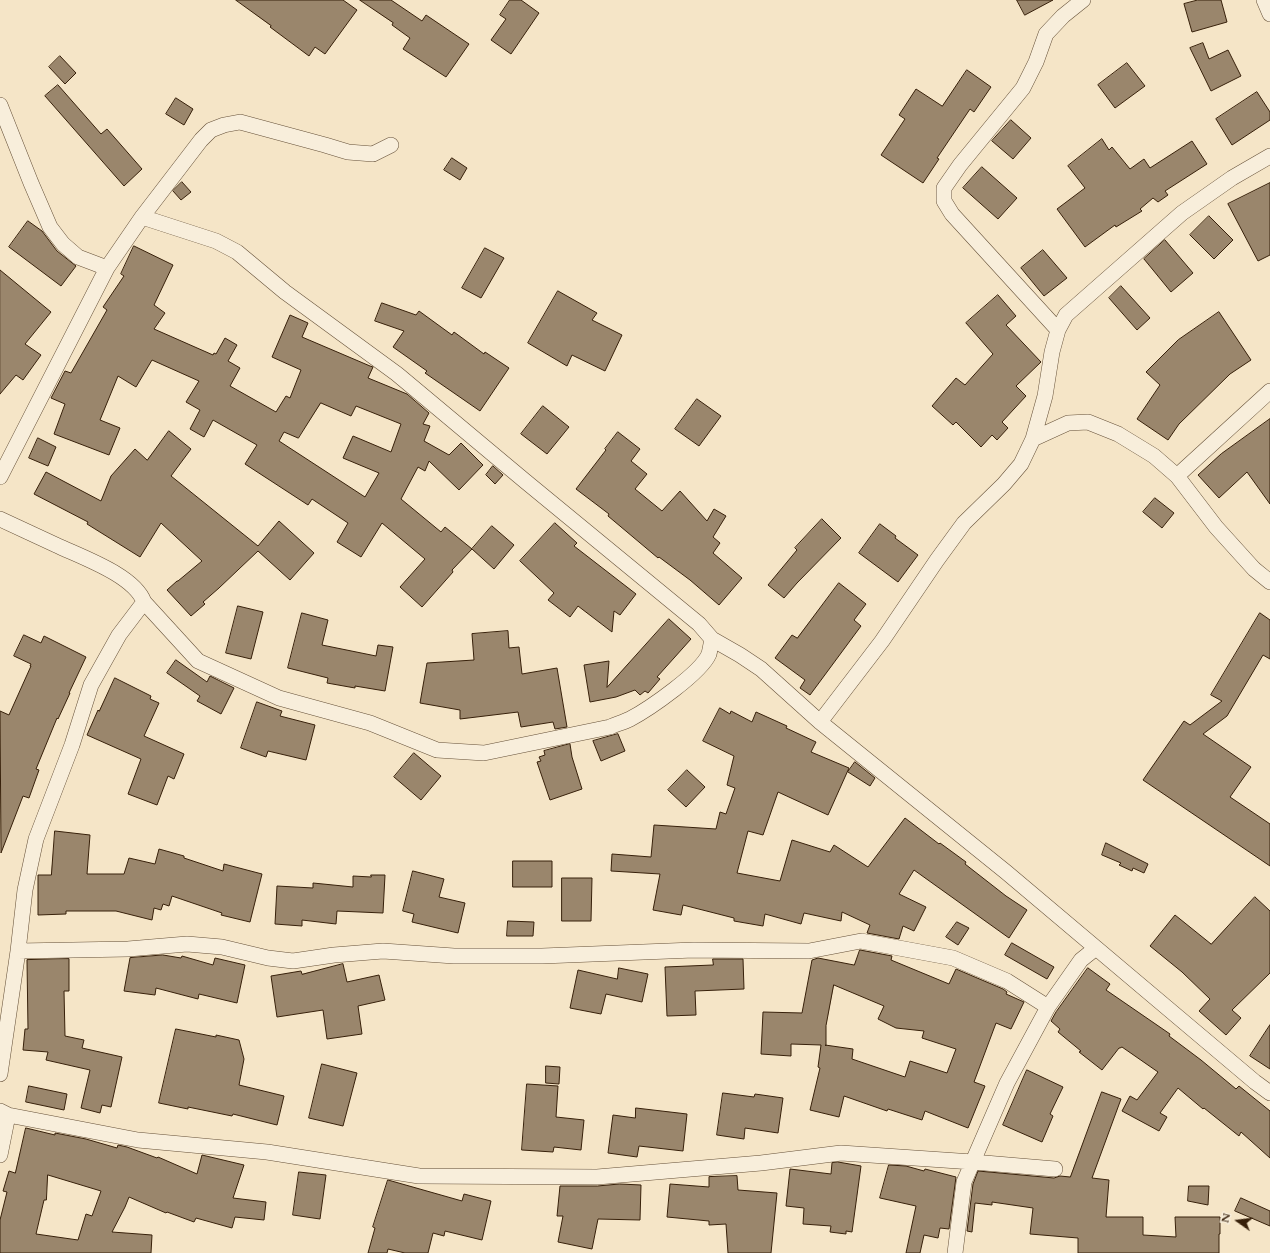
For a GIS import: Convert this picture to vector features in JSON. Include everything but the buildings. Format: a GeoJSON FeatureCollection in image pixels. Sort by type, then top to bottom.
{"type":"FeatureCollection","features":[{"type":"Feature","properties":{"kind":"street"},"geometry":{"type":"LineString","coordinates":[[1058,330],[952,214],[944,201],[944,188],[960,165],[1023,88],[1036,62],[1046,34],[1063,16],[1082,0]]}},
{"type":"Feature","properties":{"kind":"street"},"geometry":{"type":"LineString","coordinates":[[1264,0],[1270,14]]}},
{"type":"Feature","properties":{"kind":"street"},"geometry":{"type":"LineString","coordinates":[[0,105],[50,227],[64,244],[78,257],[107,268]]}},
{"type":"Feature","properties":{"kind":"street"},"geometry":{"type":"LineString","coordinates":[[0,477],[107,268],[142,217],[201,140],[211,130],[224,125],[240,122],[325,144],[348,152],[373,154],[391,145]]}},
{"type":"Feature","properties":{"kind":"street"},"geometry":{"type":"LineString","coordinates":[[820,722],[882,641],[937,560],[964,524],[1004,484],[1021,464],[1034,438],[1045,396],[1052,352],[1058,330],[1066,315],[1182,213],[1232,178],[1270,156]]}},
{"type":"Feature","properties":{"kind":"street"},"geometry":{"type":"LineString","coordinates":[[142,217],[216,240],[237,252],[285,292],[397,374],[699,624],[712,639],[761,669],[820,722],[1006,872],[1270,1093]]}},
{"type":"Feature","properties":{"kind":"street"},"geometry":{"type":"LineString","coordinates":[[1177,476],[1270,391]]}},
{"type":"Feature","properties":{"kind":"street"},"geometry":{"type":"LineString","coordinates":[[1034,438],[1068,423],[1088,422],[1118,434],[1154,456],[1177,476],[1216,527],[1254,570],[1270,582]]}},
{"type":"Feature","properties":{"kind":"street"},"geometry":{"type":"LineString","coordinates":[[0,519],[95,562],[122,578],[141,595],[144,602],[198,661],[279,698],[370,723],[437,750],[484,753],[610,727],[628,720],[648,709],[680,685],[700,667],[708,655],[712,639]]}},
{"type":"Feature","properties":{"kind":"street"},"geometry":{"type":"LineString","coordinates":[[0,1074],[18,951],[24,890],[36,839],[72,746],[91,685],[119,635],[144,602]]}},
{"type":"Feature","properties":{"kind":"street"},"geometry":{"type":"LineString","coordinates":[[708,655],[740,655]]}},
{"type":"Feature","properties":{"kind":"street"},"geometry":{"type":"LineString","coordinates":[[18,951],[128,949],[187,944],[222,947],[268,958],[293,961],[334,955],[383,951],[454,956],[542,956],[694,950],[809,951],[861,941],[953,958],[1007,980],[1048,1007]]}},
{"type":"Feature","properties":{"kind":"street"},"geometry":{"type":"LineString","coordinates":[[955,1253],[964,1182],[1007,1083],[1048,1007],[1096,948]]}},
{"type":"Feature","properties":{"kind":"street"},"geometry":{"type":"LineString","coordinates":[[0,1155],[4,1113],[138,1140],[267,1152],[420,1176],[597,1177],[761,1164],[841,1153],[1055,1169]]}}]}
